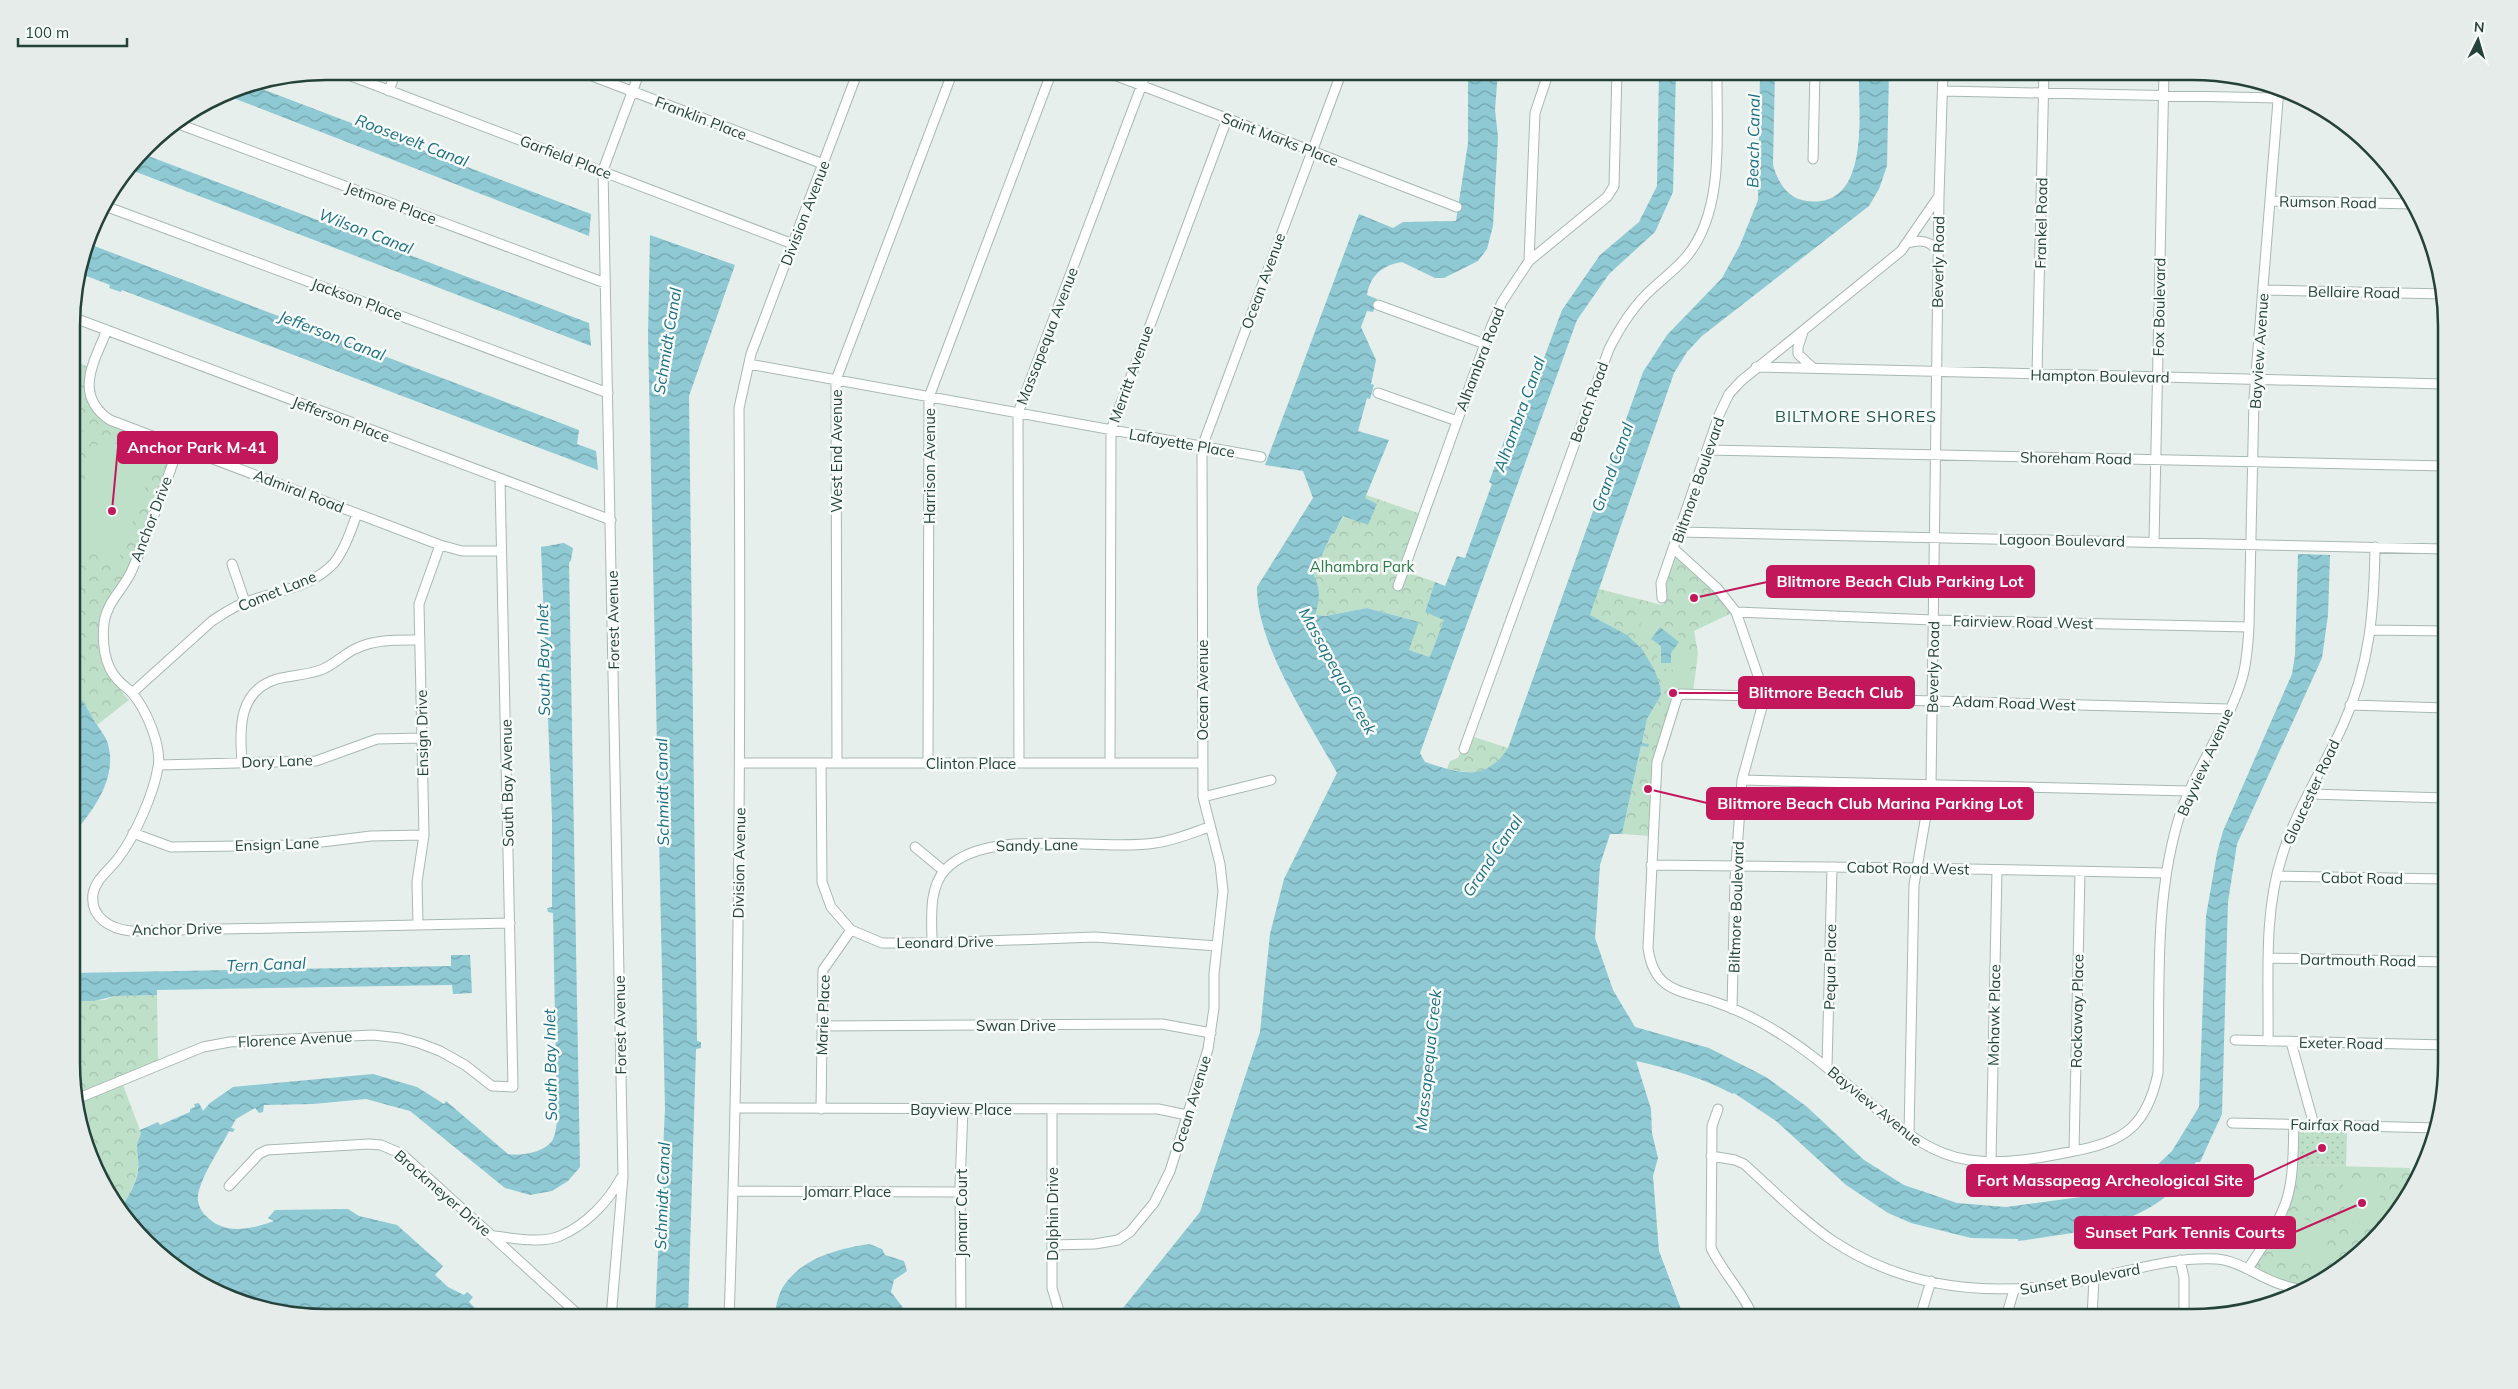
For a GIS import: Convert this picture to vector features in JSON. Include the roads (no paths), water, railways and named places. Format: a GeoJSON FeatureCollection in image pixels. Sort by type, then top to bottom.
{"type":"FeatureCollection","features":[{"type":"Feature","properties":{"kind":"street","name":"Garfield Place"},"geometry":{"type":"LineString","coordinates":[[361,80],[603,170],[793,244]]}},
{"type":"Feature","properties":{"kind":"street"},"geometry":{"type":"LineString","coordinates":[[389,91],[393,80]]}},
{"type":"Feature","properties":{"kind":"street","name":"Franklin Place"},"geometry":{"type":"LineString","coordinates":[[602,80],[823,164]]}},
{"type":"Feature","properties":{"kind":"street","name":"Forest Avenue"},"geometry":{"type":"LineString","coordinates":[[612,1309],[623,1176],[603,170],[637,80]]}},
{"type":"Feature","properties":{"kind":"street","name":"Division Avenue"},"geometry":{"type":"LineString","coordinates":[[728,1309],[735,1108],[741,763],[739,408],[750,359],[855,80]]}},
{"type":"Feature","properties":{"kind":"street","name":"West End Avenue"},"geometry":{"type":"LineString","coordinates":[[837,763],[836,380],[950,80]]}},
{"type":"Feature","properties":{"kind":"street","name":"Harrison Avenue"},"geometry":{"type":"LineString","coordinates":[[928,763],[929,397],[1049,80]]}},
{"type":"Feature","properties":{"kind":"street","name":"Saint Marks Place"},"geometry":{"type":"LineString","coordinates":[[1127,80],[1457,207]]}},
{"type":"Feature","properties":{"kind":"street","name":"Massapequa Avenue"},"geometry":{"type":"LineString","coordinates":[[1019,763],[1018,413],[1144,80]]}},
{"type":"Feature","properties":{"kind":"street","name":"Ocean Avenue"},"geometry":{"type":"LineString","coordinates":[[1052,1244],[1108,1243],[1130,1232],[1154,1203],[1164,1185],[1187,1116],[1211,1033],[1223,878],[1203,798],[1202,446],[1339,80]]}},
{"type":"Feature","properties":{"kind":"street"},"geometry":{"type":"LineString","coordinates":[[1529,261],[1535,113],[1547,80]]}},
{"type":"Feature","properties":{"kind":"street"},"geometry":{"type":"LineString","coordinates":[[1529,261],[1607,197],[1614,186],[1617,80]]}},
{"type":"Feature","properties":{"kind":"street","name":"Beach Road"},"geometry":{"type":"LineString","coordinates":[[1464,750],[1608,350],[1625,320],[1638,304],[1688,255],[1701,233],[1709,213],[1714,175],[1717,80]]}},
{"type":"Feature","properties":{"kind":"street"},"geometry":{"type":"LineString","coordinates":[[1813,158],[1815,80]]}},
{"type":"Feature","properties":{"kind":"street"},"geometry":{"type":"LineString","coordinates":[[1939,196],[1943,80]]}},
{"type":"Feature","properties":{"kind":"street","name":"Frankel Road"},"geometry":{"type":"LineString","coordinates":[[2037,374],[2044,80]]}},
{"type":"Feature","properties":{"kind":"street","name":"Fox Boulevard"},"geometry":{"type":"LineString","coordinates":[[2154,542],[2164,80]]}},
{"type":"Feature","properties":{"kind":"street"},"geometry":{"type":"LineString","coordinates":[[1943,91],[2278,98]]}},
{"type":"Feature","properties":{"kind":"street","name":"Bayview Avenue"},"geometry":{"type":"LineString","coordinates":[[1679,695],[1658,762],[1650,865],[1648,948],[1654,971],[1662,981],[1674,990],[1732,1009],[1779,1033],[1827,1067],[1909,1135],[1925,1146],[1945,1154],[1969,1160],[2021,1161],[2101,1146],[2120,1137],[2141,1117],[2154,1092],[2158,1073],[2162,919],[2166,874],[2175,832],[2189,791],[2244,672],[2249,627],[2257,379],[2278,98]]}},
{"type":"Feature","properties":{"kind":"street","name":"Merritt Avenue"},"geometry":{"type":"LineString","coordinates":[[1110,763],[1110,430],[1227,119]]}},
{"type":"Feature","properties":{"kind":"street","name":"Jetmore Place"},"geometry":{"type":"LineString","coordinates":[[183,126],[605,284]]}},
{"type":"Feature","properties":{"kind":"street","name":"Biltmore Boulevard"},"geometry":{"type":"LineString","coordinates":[[1732,1009],[1736,866],[1742,780],[1764,696],[1736,612],[1717,588],[1673,548],[1707,450],[1729,394],[1756,367],[1803,332],[1901,251],[1939,196]]}},
{"type":"Feature","properties":{"kind":"street","name":"Beverly Road"},"geometry":{"type":"LineString","coordinates":[[1909,1135],[1914,885],[1931,786],[1939,196]]}},
{"type":"Feature","properties":{"kind":"street","name":"Rumson Road"},"geometry":{"type":"LineString","coordinates":[[2271,201],[2405,204]]}},
{"type":"Feature","properties":{"kind":"street","name":"Jackson Place"},"geometry":{"type":"LineString","coordinates":[[110,208],[608,393]]}},
{"type":"Feature","properties":{"kind":"street"},"geometry":{"type":"LineString","coordinates":[[1908,243],[1924,241],[1931,244],[1938,251]]}},
{"type":"Feature","properties":{"kind":"street","name":"Alhambra Road"},"geometry":{"type":"LineString","coordinates":[[1398,586],[1485,344],[1502,302],[1529,261]]}},
{"type":"Feature","properties":{"kind":"street","name":"Bellaire Road"},"geometry":{"type":"LineString","coordinates":[[2264,290],[2436,294]]}},
{"type":"Feature","properties":{"kind":"street"},"geometry":{"type":"LineString","coordinates":[[1378,305],[1485,344]]}},
{"type":"Feature","properties":{"kind":"street","name":"Jefferson Place"},"geometry":{"type":"LineString","coordinates":[[80,320],[500,480],[611,520]]}},
{"type":"Feature","properties":{"kind":"street","name":"Admiral Road"},"geometry":{"type":"LineString","coordinates":[[107,330],[89,377],[90,397],[95,406],[110,420],[440,545],[462,551],[501,551]]}},
{"type":"Feature","properties":{"kind":"street"},"geometry":{"type":"LineString","coordinates":[[1803,332],[1798,347],[1798,354],[1814,368]]}},
{"type":"Feature","properties":{"kind":"street","name":"Lafayette Place"},"geometry":{"type":"LineString","coordinates":[[750,359],[836,380],[1261,457]]}},
{"type":"Feature","properties":{"kind":"street","name":"Hampton Boulevard"},"geometry":{"type":"LineString","coordinates":[[1756,367],[2438,384]]}},
{"type":"Feature","properties":{"kind":"street"},"geometry":{"type":"LineString","coordinates":[[1378,393],[1457,421]]}},
{"type":"Feature","properties":{"kind":"street","name":"Anchor Drive"},"geometry":{"type":"LineString","coordinates":[[179,446],[132,571],[112,599],[104,622],[103,642],[108,664],[117,680],[132,693],[153,733],[159,765],[150,796],[133,833],[120,856],[98,881],[93,894],[98,914],[105,923],[115,929],[131,931],[510,923]]}},
{"type":"Feature","properties":{"kind":"street","name":"Shoreham Road"},"geometry":{"type":"LineString","coordinates":[[1707,450],[2438,466]]}},
{"type":"Feature","properties":{"kind":"street","name":"South Bay Avenue"},"geometry":{"type":"LineString","coordinates":[[500,480],[514,1087]]}},
{"type":"Feature","properties":{"kind":"street","name":"Comet Lane"},"geometry":{"type":"LineString","coordinates":[[132,693],[212,621],[245,602],[294,587],[323,572],[341,552],[357,514]]}},
{"type":"Feature","properties":{"kind":"street","name":"Lagoon Boulevard"},"geometry":{"type":"LineString","coordinates":[[1679,532],[2438,549]]}},
{"type":"Feature","properties":{"kind":"street","name":"Ensign Drive"},"geometry":{"type":"LineString","coordinates":[[418,924],[417,882],[424,835],[419,604],[440,545]]}},
{"type":"Feature","properties":{"kind":"street","name":"Gloucester Road"},"geometry":{"type":"LineString","coordinates":[[2268,1041],[2270,919],[2277,876],[2290,832],[2350,705],[2363,670],[2372,630],[2375,547]]}},
{"type":"Feature","properties":{"kind":"street"},"geometry":{"type":"LineString","coordinates":[[1662,598],[1661,583],[1673,548]]}},
{"type":"Feature","properties":{"kind":"street"},"geometry":{"type":"LineString","coordinates":[[232,564],[245,602]]}},
{"type":"Feature","properties":{"kind":"street","name":"Fairview Road West"},"geometry":{"type":"LineString","coordinates":[[1736,612],[1933,620],[2249,627]]}},
{"type":"Feature","properties":{"kind":"street"},"geometry":{"type":"LineString","coordinates":[[2372,630],[2438,632]]}},
{"type":"Feature","properties":{"kind":"street"},"geometry":{"type":"LineString","coordinates":[[242,763],[241,718],[248,701],[262,687],[276,679],[324,669],[366,644],[420,640]]}},
{"type":"Feature","properties":{"kind":"street","name":"Adam Road West"},"geometry":{"type":"LineString","coordinates":[[1679,695],[2228,709]]}},
{"type":"Feature","properties":{"kind":"street"},"geometry":{"type":"LineString","coordinates":[[2350,705],[2438,708]]}},
{"type":"Feature","properties":{"kind":"street","name":"Dory Lane"},"geometry":{"type":"LineString","coordinates":[[159,765],[316,761],[377,739],[422,738]]}},
{"type":"Feature","properties":{"kind":"street","name":"Clinton Place"},"geometry":{"type":"LineString","coordinates":[[741,763],[1202,763]]}},
{"type":"Feature","properties":{"kind":"street","name":"Leonard Drive"},"geometry":{"type":"LineString","coordinates":[[821,763],[822,882],[831,907],[851,930],[882,942],[932,943],[1094,937],[1217,946]]}},
{"type":"Feature","properties":{"kind":"street"},"geometry":{"type":"LineString","coordinates":[[1203,798],[1271,780]]}},
{"type":"Feature","properties":{"kind":"street"},"geometry":{"type":"LineString","coordinates":[[1742,780],[2189,791]]}},
{"type":"Feature","properties":{"kind":"street"},"geometry":{"type":"LineString","coordinates":[[2309,794],[2438,798]]}},
{"type":"Feature","properties":{"kind":"street","name":"Sandy Lane"},"geometry":{"type":"LineString","coordinates":[[932,943],[932,899],[944,871],[965,855],[992,845],[1154,844],[1209,827]]}},
{"type":"Feature","properties":{"kind":"street","name":"Ensign Lane"},"geometry":{"type":"LineString","coordinates":[[133,833],[171,847],[297,845],[371,836],[424,835]]}},
{"type":"Feature","properties":{"kind":"street"},"geometry":{"type":"LineString","coordinates":[[914,847],[944,871]]}},
{"type":"Feature","properties":{"kind":"street","name":"Cabot Road West"},"geometry":{"type":"LineString","coordinates":[[1650,865],[1917,868],[2166,874]]}},
{"type":"Feature","properties":{"kind":"street","name":"Pequa Place"},"geometry":{"type":"LineString","coordinates":[[1827,1067],[1832,867]]}},
{"type":"Feature","properties":{"kind":"street","name":"Mohawk Place"},"geometry":{"type":"LineString","coordinates":[[1991,1161],[1997,870]]}},
{"type":"Feature","properties":{"kind":"street","name":"Rockaway Place"},"geometry":{"type":"LineString","coordinates":[[2074,1151],[2080,872]]}},
{"type":"Feature","properties":{"kind":"street","name":"Cabot Road"},"geometry":{"type":"LineString","coordinates":[[2277,876],[2438,880]]}},
{"type":"Feature","properties":{"kind":"street","name":"Marie Place"},"geometry":{"type":"LineString","coordinates":[[820,1109],[823,970],[851,930]]}},
{"type":"Feature","properties":{"kind":"street","name":"Dartmouth Road"},"geometry":{"type":"LineString","coordinates":[[2270,958],[2438,962]]}},
{"type":"Feature","properties":{"kind":"street","name":"Swan Drive"},"geometry":{"type":"LineString","coordinates":[[821,1026],[1162,1024],[1211,1033]]}},
{"type":"Feature","properties":{"kind":"street","name":"Florence Avenue"},"geometry":{"type":"LineString","coordinates":[[82,1097],[204,1047],[230,1042],[373,1035],[400,1038],[420,1043],[440,1051],[465,1065],[492,1086],[514,1087]]}},
{"type":"Feature","properties":{"kind":"street","name":"Exeter Road"},"geometry":{"type":"LineString","coordinates":[[2235,1040],[2438,1045]]}},
{"type":"Feature","properties":{"kind":"street"},"geometry":{"type":"LineString","coordinates":[[2291,1042],[2314,1125]]}},
{"type":"Feature","properties":{"kind":"street","name":"Bayview Place"},"geometry":{"type":"LineString","coordinates":[[735,1108],[1158,1109],[1187,1116]]}},
{"type":"Feature","properties":{"kind":"street","name":"Jomarr Court"},"geometry":{"type":"LineString","coordinates":[[961,1309],[963,1109]]}},
{"type":"Feature","properties":{"kind":"street","name":"Dolphin Drive"},"geometry":{"type":"LineString","coordinates":[[1052,1109],[1052,1288],[1058,1309]]}},
{"type":"Feature","properties":{"kind":"street"},"geometry":{"type":"LineString","coordinates":[[1718,1109],[1712,1126],[1711,1248],[1718,1262],[1749,1309]]}},
{"type":"Feature","properties":{"kind":"street","name":"Fairfax Road"},"geometry":{"type":"LineString","coordinates":[[2232,1123],[2430,1128]]}},
{"type":"Feature","properties":{"kind":"street"},"geometry":{"type":"LineString","coordinates":[[2248,1269],[2279,1220],[2287,1198],[2292,1168],[2294,1124]]}},
{"type":"Feature","properties":{"kind":"street","name":"Brockmeyer Drive"},"geometry":{"type":"LineString","coordinates":[[228,1186],[259,1154],[267,1150],[381,1145],[402,1154],[572,1309]]}},
{"type":"Feature","properties":{"kind":"street","name":"Sunset Boulevard"},"geometry":{"type":"LineString","coordinates":[[1711,1156],[1736,1160],[1744,1164],[1808,1222],[1855,1254],[1891,1271],[1931,1282],[1959,1288],[2014,1290],[2094,1279],[2180,1260],[2220,1260],[2248,1269],[2276,1283],[2292,1287]]}},
{"type":"Feature","properties":{"kind":"street"},"geometry":{"type":"LineString","coordinates":[[494,1236],[530,1240],[559,1236],[586,1220],[610,1198],[623,1176]]}},
{"type":"Feature","properties":{"kind":"street","name":"Jomarr Place"},"geometry":{"type":"LineString","coordinates":[[733,1191],[961,1192]]}},
{"type":"Feature","properties":{"kind":"street"},"geometry":{"type":"LineString","coordinates":[[2180,1260],[2184,1278],[2184,1309]]}},
{"type":"Feature","properties":{"kind":"street"},"geometry":{"type":"LineString","coordinates":[[2092,1309],[2094,1279]]}},
{"type":"Feature","properties":{"kind":"street"},"geometry":{"type":"LineString","coordinates":[[1923,1309],[1931,1282]]}},
{"type":"Feature","properties":{"kind":"street"},"geometry":{"type":"LineString","coordinates":[[2008,1309],[2014,1290]]}},
{"type":"Feature","properties":{"kind":"water"},"geometry":{"type":"Polygon","coordinates":[[[1468,80],[1497,80],[1495,110],[1498,137],[1493,226],[1487,249],[1478,261],[1444,278],[1435,278],[1402,262],[1378,272],[1371,282],[1367,295],[1377,299],[1373,312],[1367,311],[1361,327],[1376,360],[1371,384],[1374,385],[1370,399],[1367,398],[1358,431],[1389,440],[1365,498],[1377,504],[1368,525],[1343,516],[1334,534],[1332,533],[1322,555],[1314,560],[1312,567],[1319,595],[1315,615],[1325,616],[1367,608],[1419,622],[1409,650],[1430,657],[1444,620],[1425,612],[1435,582],[1445,586],[1457,556],[1465,558],[1492,484],[1489,482],[1508,430],[1516,433],[1562,310],[1600,255],[1639,222],[1657,186],[1659,80],[1676,80],[1673,192],[1655,232],[1609,274],[1577,320],[1420,753],[1425,762],[1460,772],[1481,771],[1499,759],[1508,748],[1643,372],[1667,335],[1722,278],[1740,245],[1758,200],[1760,80],[1775,80],[1773,165],[1775,171],[1784,189],[1794,197],[1807,201],[1828,199],[1842,190],[1852,174],[1857,154],[1859,132],[1859,80],[1889,80],[1887,166],[1879,189],[1869,206],[1702,336],[1687,352],[1674,373],[1590,615],[1627,635],[1642,649],[1655,671],[1661,695],[1647,719],[1642,743],[1649,744],[1648,747],[1641,746],[1622,834],[1610,834],[1600,865],[1595,938],[1613,990],[1635,1027],[1709,1048],[1766,1077],[1806,1106],[1864,1160],[1904,1185],[1957,1203],[2006,1207],[2081,1197],[2116,1189],[2151,1171],[2172,1151],[2199,1107],[2206,916],[2217,853],[2223,831],[2292,674],[2295,655],[2298,554],[2330,555],[2328,615],[2322,658],[2237,844],[2228,902],[2222,1114],[2200,1162],[2196,1162],[2171,1192],[2155,1204],[2119,1222],[2079,1232],[2018,1241],[2018,1239],[1971,1238],[1911,1223],[1888,1213],[1846,1185],[1776,1121],[1734,1093],[1686,1074],[1636,1061],[1651,1109],[1652,1133],[1658,1158],[1653,1176],[1659,1251],[1681,1309],[1122,1309],[1200,1212],[1260,1032],[1270,934],[1284,879],[1337,773],[1286,683],[1275,658],[1265,633],[1259,609],[1257,587],[1313,498],[1303,471],[1265,465],[1359,214],[1393,228],[1403,222],[1456,221],[1468,143],[1468,80]]]}},
{"type":"Feature","properties":{"kind":"water"},"geometry":{"type":"Polygon","coordinates":[[[261,88],[591,214],[589,236],[234,98],[261,88]]]}},
{"type":"Feature","properties":{"kind":"water"},"geometry":{"type":"Polygon","coordinates":[[[148,156],[589,323],[591,346],[135,171],[148,156]]]}},
{"type":"Feature","properties":{"kind":"water","name":"Schmidt Canal"},"geometry":{"type":"Polygon","coordinates":[[[650,235],[735,265],[689,396],[697,1041],[701,1042],[701,1048],[696,1049],[688,1309],[655,1309],[665,1109],[648,336],[650,235]]]}},
{"type":"Feature","properties":{"kind":"water"},"geometry":{"type":"Polygon","coordinates":[[[94,246],[579,430],[577,444],[596,451],[598,470],[122,290],[121,292],[109,288],[110,285],[85,276],[94,246]]]}},
{"type":"Feature","properties":{"kind":"water"},"geometry":{"type":"Polygon","coordinates":[[[564,543],[573,548],[569,563],[580,1167],[568,1181],[552,1191],[530,1195],[505,1188],[410,1111],[366,1099],[313,1104],[264,1105],[263,1112],[259,1113],[255,1108],[236,1119],[231,1128],[235,1129],[233,1132],[229,1131],[205,1175],[199,1190],[198,1200],[203,1213],[212,1222],[221,1226],[238,1229],[274,1221],[268,1218],[275,1210],[348,1209],[359,1216],[397,1225],[443,1266],[435,1275],[448,1287],[464,1295],[467,1292],[473,1297],[469,1302],[476,1309],[326,1309],[294,1307],[262,1301],[217,1284],[189,1268],[164,1248],[141,1225],[123,1203],[131,1191],[137,1175],[137,1148],[141,1134],[140,1130],[158,1122],[160,1125],[190,1112],[190,1109],[195,1107],[194,1104],[199,1103],[203,1111],[210,1103],[233,1087],[373,1074],[417,1087],[444,1104],[446,1101],[508,1154],[525,1154],[538,1151],[548,1145],[555,1135],[557,1122],[553,913],[548,912],[547,908],[552,907],[552,817],[541,547],[564,543]]]}},
{"type":"Feature","properties":{"kind":"water"},"geometry":{"type":"Polygon","coordinates":[[[1660,627],[1679,642],[1671,653],[1671,663],[1661,663],[1661,646],[1651,639],[1660,627]]]}},
{"type":"Feature","properties":{"kind":"water"},"geometry":{"type":"Polygon","coordinates":[[[80,698],[107,741],[110,754],[110,767],[107,779],[89,814],[80,825],[80,698]]]}},
{"type":"Feature","properties":{"kind":"water"},"geometry":{"type":"Polygon","coordinates":[[[451,955],[470,955],[472,993],[453,994],[452,985],[157,990],[157,995],[115,996],[94,1001],[80,1001],[80,973],[451,966],[451,955]]]}},
{"type":"Feature","properties":{"kind":"water"},"geometry":{"type":"Polygon","coordinates":[[[869,1244],[882,1249],[885,1255],[904,1261],[907,1271],[894,1280],[891,1292],[904,1309],[776,1309],[785,1284],[802,1267],[823,1256],[869,1244]]]}},
{"type":"Feature","properties":{"kind":"place","name":"Anchor Park M-41"},"geometry":{"type":"Point","coordinates":[112,511]}},
{"type":"Feature","properties":{"kind":"place","name":"Blitmore Beach Club Parking Lot"},"geometry":{"type":"Point","coordinates":[1694,598]}},
{"type":"Feature","properties":{"kind":"place","name":"Blitmore Beach Club"},"geometry":{"type":"Point","coordinates":[1673,693]}},
{"type":"Feature","properties":{"kind":"place","name":"Blitmore Beach Club Marina Parking Lot"},"geometry":{"type":"Point","coordinates":[1648,789]}},
{"type":"Feature","properties":{"kind":"place","name":"Fort Massapeag Archeological Site"},"geometry":{"type":"Point","coordinates":[2322,1148]}},
{"type":"Feature","properties":{"kind":"place","name":"Sunset Park Tennis Courts"},"geometry":{"type":"Point","coordinates":[2362,1203]}},
{"type":"Feature","properties":{"kind":"district","name":"BILTMORE SHORES"},"geometry":{"type":"Point","coordinates":[1856,416]}},
{"type":"Feature","properties":{"kind":"water label","name":"Roosevelt Canal"},"geometry":{"type":"Point","coordinates":[412,140]}},
{"type":"Feature","properties":{"kind":"water label","name":"Beach Canal"},"geometry":{"type":"Point","coordinates":[1753,141]}},
{"type":"Feature","properties":{"kind":"water label","name":"Wilson Canal"},"geometry":{"type":"Point","coordinates":[366,231]}},
{"type":"Feature","properties":{"kind":"water label","name":"Jefferson Canal"},"geometry":{"type":"Point","coordinates":[332,335]}},
{"type":"Feature","properties":{"kind":"water label","name":"Alhambra Canal"},"geometry":{"type":"Point","coordinates":[1519,414]}},
{"type":"Feature","properties":{"kind":"water label","name":"Grand Canal"},"geometry":{"type":"Point","coordinates":[1612,467]}},
{"type":"Feature","properties":{"kind":"water label","name":"South Bay Inlet"},"geometry":{"type":"Point","coordinates":[543,660]}},
{"type":"Feature","properties":{"kind":"water label","name":"Massapequa Creek"},"geometry":{"type":"Point","coordinates":[1338,671]}},
{"type":"Feature","properties":{"kind":"water label","name":"Grand Canal"},"geometry":{"type":"Point","coordinates":[1492,856]}},
{"type":"Feature","properties":{"kind":"water label","name":"Tern Canal"},"geometry":{"type":"Point","coordinates":[266,964]}},
{"type":"Feature","properties":{"kind":"water label","name":"Massapequa Creek"},"geometry":{"type":"Point","coordinates":[1428,1060]}},
{"type":"Feature","properties":{"kind":"water label","name":"South Bay Inlet"},"geometry":{"type":"Point","coordinates":[550,1065]}},
{"type":"Feature","properties":{"kind":"park label","name":"Alhambra Park"},"geometry":{"type":"Point","coordinates":[1362,566]}}]}
